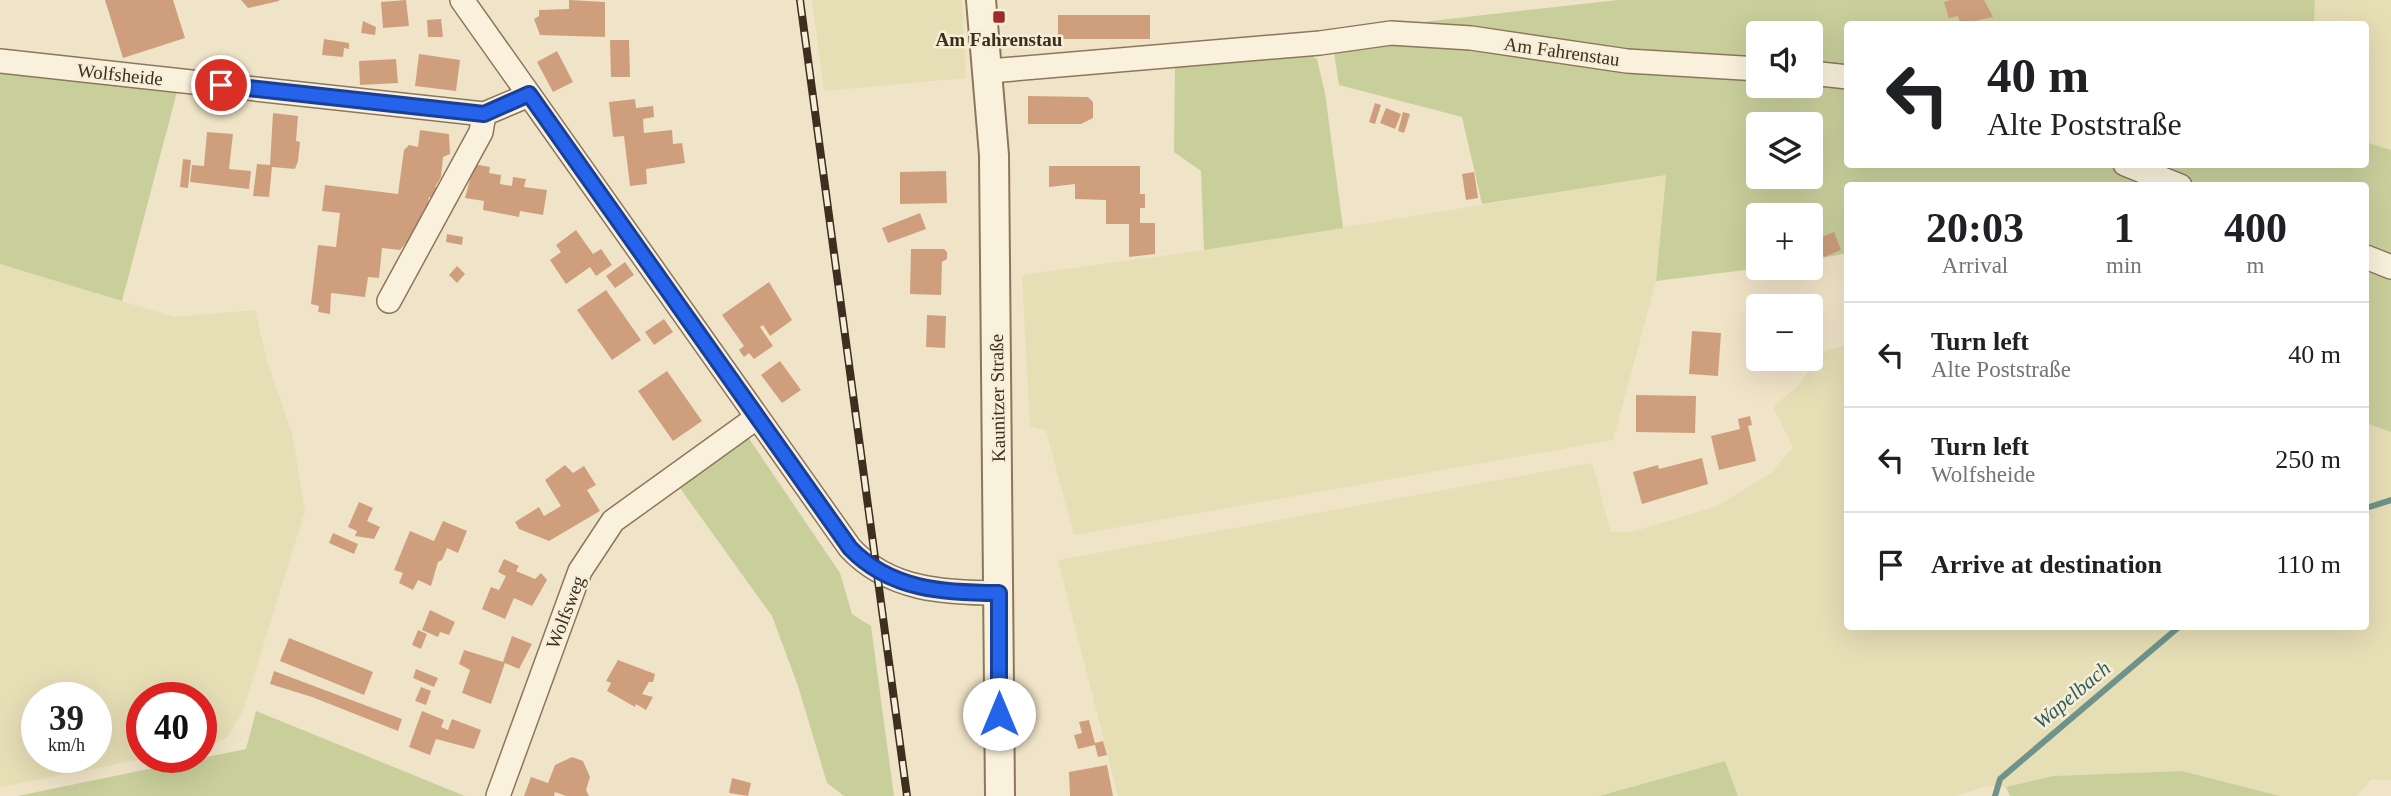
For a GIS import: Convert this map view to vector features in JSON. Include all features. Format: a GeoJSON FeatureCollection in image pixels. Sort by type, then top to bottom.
{"type":"FeatureCollection","features":[{"type":"Feature","properties":{"kind":"street"},"geometry":{"type":"LineString","coordinates":[[462,0],[831,524],[863,562],[890,578],[935,590],[999,593]]}},
{"type":"Feature","properties":{"kind":"street","name":"Kaunitzer Straße"},"geometry":{"type":"LineString","coordinates":[[981,0],[990,71],[994,155],[1000,796]]}},
{"type":"Feature","properties":{"kind":"street","name":"Am Fahrenstau"},"geometry":{"type":"LineString","coordinates":[[990,71],[1320,43],[1391,33],[1471,38],[1627,61],[1746,68]]}},
{"type":"Feature","properties":{"kind":"street","name":"Wolfsheide"},"geometry":{"type":"LineString","coordinates":[[0,61],[484,114]]}},
{"type":"Feature","properties":{"kind":"street"},"geometry":{"type":"LineString","coordinates":[[1823,74],[1844,77]]}},
{"type":"Feature","properties":{"kind":"street"},"geometry":{"type":"LineString","coordinates":[[389,301],[481,132],[484,114],[529,94]]}},
{"type":"Feature","properties":{"kind":"street"},"geometry":{"type":"LineString","coordinates":[[2135,168],[2170,182]]}},
{"type":"Feature","properties":{"kind":"street"},"geometry":{"type":"LineString","coordinates":[[2369,258],[2391,267]]}},
{"type":"Feature","properties":{"kind":"street","name":"Wolfsweg"},"geometry":{"type":"LineString","coordinates":[[498,796],[580,571],[613,521],[756,418]]}},
{"type":"Feature","properties":{"kind":"shaded area"},"geometry":{"type":"Polygon","coordinates":[[[812,0],[962,0],[966,78],[824,91],[812,0]]]}},
{"type":"Feature","properties":{"kind":"shaded area"},"geometry":{"type":"Polygon","coordinates":[[[2315,0],[2391,0],[2391,150],[2369,143],[2369,21],[2314,21],[2315,0]]]}},
{"type":"Feature","properties":{"kind":"shaded area"},"geometry":{"type":"Polygon","coordinates":[[[1666,175],[1656,281],[1613,440],[1074,535],[1046,431],[1030,426],[1022,275],[1204,250],[1666,175]]]}},
{"type":"Feature","properties":{"kind":"shaded area"},"geometry":{"type":"Polygon","coordinates":[[[0,264],[174,317],[255,310],[268,364],[292,433],[305,511],[243,711],[227,738],[217,741],[217,682],[126,682],[126,762],[112,765],[112,682],[21,682],[21,773],[71,773],[0,787],[0,264]]]}},
{"type":"Feature","properties":{"kind":"shaded area"},"geometry":{"type":"Polygon","coordinates":[[[1844,345],[1844,630],[2369,630],[2369,424],[2391,432],[2391,780],[2371,780],[2356,796],[2280,796],[2182,771],[2053,776],[2006,787],[1987,786],[1955,796],[1738,796],[1725,761],[1599,796],[1118,796],[1058,560],[1592,463],[1611,532],[1632,532],[1717,506],[1771,473],[1793,447],[1773,407],[1800,384],[1808,371],[1823,371],[1823,352],[1844,345]]]}},
{"type":"Feature","properties":{"kind":"green space"},"geometry":{"type":"Polygon","coordinates":[[[1618,0],[2315,0],[2314,21],[1844,21],[1844,168],[2369,168],[2369,143],[2391,150],[2391,432],[2369,424],[2369,182],[1844,182],[1844,254],[1823,258],[1823,203],[1746,203],[1746,270],[1656,281],[1666,175],[1482,204],[1462,117],[1339,85],[1333,46],[1405,24],[1618,0]]]}},
{"type":"Feature","properties":{"kind":"green space"},"geometry":{"type":"Polygon","coordinates":[[[1303,52],[1317,59],[1325,93],[1343,228],[1204,250],[1201,171],[1174,152],[1175,64],[1303,52]]]}},
{"type":"Feature","properties":{"kind":"green space"},"geometry":{"type":"Polygon","coordinates":[[[0,68],[178,88],[122,301],[0,264],[0,68]]]}},
{"type":"Feature","properties":{"kind":"green space"},"geometry":{"type":"Polygon","coordinates":[[[746,434],[840,573],[852,614],[871,626],[894,796],[844,796],[827,783],[798,686],[772,616],[677,484],[746,434]]]}},
{"type":"Feature","properties":{"kind":"green space"},"geometry":{"type":"Polygon","coordinates":[[[256,711],[465,796],[17,796],[129,773],[217,773],[217,755],[246,749],[256,711]]]}},
{"type":"Feature","properties":{"kind":"green space"},"geometry":{"type":"Polygon","coordinates":[[[1725,761],[1738,796],[1599,796],[1725,761]]]}},
{"type":"Feature","properties":{"kind":"green space"},"geometry":{"type":"Polygon","coordinates":[[[2182,771],[2280,796],[2010,796],[2006,787],[2053,776],[2182,771]]]}},
{"type":"Feature","properties":{"kind":"building"},"geometry":{"type":"Polygon","coordinates":[[[105,0],[173,0],[185,38],[123,58],[105,0]]]}},
{"type":"Feature","properties":{"kind":"building"},"geometry":{"type":"Polygon","coordinates":[[[241,0],[279,0],[279,1],[248,8],[241,0]]]}},
{"type":"Feature","properties":{"kind":"building"},"geometry":{"type":"Polygon","coordinates":[[[406,0],[409,26],[383,28],[381,2],[406,0]]]}},
{"type":"Feature","properties":{"kind":"building"},"geometry":{"type":"Polygon","coordinates":[[[569,0],[605,2],[605,37],[540,35],[534,19],[539,16],[539,10],[569,9],[569,0]]]}},
{"type":"Feature","properties":{"kind":"building"},"geometry":{"type":"Polygon","coordinates":[[[1984,0],[1993,17],[1974,21],[1959,21],[1958,16],[1949,18],[1944,2],[1984,0]]]}},
{"type":"Feature","properties":{"kind":"building"},"geometry":{"type":"Polygon","coordinates":[[[1058,15],[1150,15],[1150,39],[1058,39],[1058,15]]]}},
{"type":"Feature","properties":{"kind":"building"},"geometry":{"type":"Polygon","coordinates":[[[441,19],[443,37],[428,37],[427,20],[441,19]]]}},
{"type":"Feature","properties":{"kind":"building"},"geometry":{"type":"Polygon","coordinates":[[[363,21],[376,27],[375,35],[361,33],[363,21]]]}},
{"type":"Feature","properties":{"kind":"building"},"geometry":{"type":"Polygon","coordinates":[[[324,39],[349,43],[349,49],[344,48],[343,57],[322,55],[324,39]]]}},
{"type":"Feature","properties":{"kind":"building"},"geometry":{"type":"Polygon","coordinates":[[[610,40],[629,40],[630,77],[611,77],[610,40]]]}},
{"type":"Feature","properties":{"kind":"building"},"geometry":{"type":"Polygon","coordinates":[[[557,51],[573,82],[553,92],[537,62],[557,51]]]}},
{"type":"Feature","properties":{"kind":"building"},"geometry":{"type":"Polygon","coordinates":[[[419,54],[460,60],[456,91],[415,86],[419,54]]]}},
{"type":"Feature","properties":{"kind":"building"},"geometry":{"type":"Polygon","coordinates":[[[396,59],[398,83],[360,85],[359,61],[396,59]]]}},
{"type":"Feature","properties":{"kind":"building"},"geometry":{"type":"Polygon","coordinates":[[[1028,96],[1088,97],[1093,102],[1093,118],[1081,124],[1028,124],[1028,96]]]}},
{"type":"Feature","properties":{"kind":"building"},"geometry":{"type":"Polygon","coordinates":[[[635,99],[636,108],[653,106],[654,117],[643,119],[644,133],[672,130],[673,144],[682,143],[685,163],[646,169],[647,184],[630,186],[624,136],[613,137],[609,102],[635,99]]]}},
{"type":"Feature","properties":{"kind":"building"},"geometry":{"type":"Polygon","coordinates":[[[1375,103],[1381,105],[1375,124],[1369,122],[1375,103]]]}},
{"type":"Feature","properties":{"kind":"building"},"geometry":{"type":"Polygon","coordinates":[[[1386,108],[1401,114],[1395,129],[1380,123],[1386,108]]]}},
{"type":"Feature","properties":{"kind":"building"},"geometry":{"type":"Polygon","coordinates":[[[1403,112],[1410,114],[1404,133],[1398,131],[1403,112]]]}},
{"type":"Feature","properties":{"kind":"building"},"geometry":{"type":"Polygon","coordinates":[[[273,113],[298,116],[298,161],[295,169],[272,167],[269,197],[253,196],[257,164],[270,165],[273,113]]]}},
{"type":"Feature","properties":{"kind":"building"},"geometry":{"type":"Polygon","coordinates":[[[420,130],[449,134],[450,154],[443,157],[441,177],[435,187],[438,188],[433,198],[429,197],[426,219],[400,250],[382,248],[379,278],[368,277],[365,297],[331,293],[330,314],[318,312],[319,306],[311,304],[318,245],[336,247],[340,213],[322,211],[325,185],[398,194],[404,150],[409,145],[418,147],[420,130]]]}},
{"type":"Feature","properties":{"kind":"building"},"geometry":{"type":"Polygon","coordinates":[[[207,132],[233,134],[229,169],[251,171],[249,189],[190,182],[192,165],[204,166],[207,132]]]}},
{"type":"Feature","properties":{"kind":"building"},"geometry":{"type":"Polygon","coordinates":[[[183,159],[191,160],[188,188],[180,187],[183,159]]]}},
{"type":"Feature","properties":{"kind":"building"},"geometry":{"type":"Polygon","coordinates":[[[474,164],[490,167],[489,173],[501,175],[500,184],[512,186],[513,177],[526,179],[524,187],[547,190],[543,215],[520,211],[519,217],[483,210],[484,201],[465,198],[474,164]]]}},
{"type":"Feature","properties":{"kind":"building"},"geometry":{"type":"Polygon","coordinates":[[[1049,166],[1140,166],[1140,194],[1145,194],[1145,208],[1140,208],[1140,223],[1155,223],[1155,254],[1129,257],[1129,224],[1106,224],[1106,200],[1075,199],[1075,184],[1049,187],[1049,166]]]}},
{"type":"Feature","properties":{"kind":"building"},"geometry":{"type":"Polygon","coordinates":[[[946,171],[947,203],[900,204],[900,172],[946,171]]]}},
{"type":"Feature","properties":{"kind":"building"},"geometry":{"type":"Polygon","coordinates":[[[1474,172],[1478,198],[1466,200],[1462,174],[1474,172]]]}},
{"type":"Feature","properties":{"kind":"building"},"geometry":{"type":"Polygon","coordinates":[[[920,213],[926,229],[888,243],[882,228],[920,213]]]}},
{"type":"Feature","properties":{"kind":"building"},"geometry":{"type":"Polygon","coordinates":[[[576,230],[593,254],[601,249],[612,265],[596,276],[590,267],[566,284],[550,260],[561,252],[556,245],[576,230]]]}},
{"type":"Feature","properties":{"kind":"building"},"geometry":{"type":"Polygon","coordinates":[[[1834,232],[1841,250],[1824,257],[1823,237],[1834,232]]]}},
{"type":"Feature","properties":{"kind":"building"},"geometry":{"type":"Polygon","coordinates":[[[447,234],[463,237],[462,245],[446,242],[447,234]]]}},
{"type":"Feature","properties":{"kind":"building"},"geometry":{"type":"Polygon","coordinates":[[[911,249],[944,249],[947,252],[947,259],[942,262],[941,295],[910,294],[911,249]]]}},
{"type":"Feature","properties":{"kind":"building"},"geometry":{"type":"Polygon","coordinates":[[[625,262],[634,275],[615,288],[606,276],[625,262]]]}},
{"type":"Feature","properties":{"kind":"building"},"geometry":{"type":"Polygon","coordinates":[[[457,266],[465,274],[457,283],[449,275],[457,266]]]}},
{"type":"Feature","properties":{"kind":"building"},"geometry":{"type":"Polygon","coordinates":[[[769,282],[792,320],[770,336],[763,325],[760,327],[773,346],[754,359],[749,353],[744,357],[739,350],[744,346],[722,315],[769,282]]]}},
{"type":"Feature","properties":{"kind":"building"},"geometry":{"type":"Polygon","coordinates":[[[606,290],[641,340],[612,360],[577,310],[606,290]]]}},
{"type":"Feature","properties":{"kind":"building"},"geometry":{"type":"Polygon","coordinates":[[[927,315],[946,316],[945,348],[926,347],[927,315]]]}},
{"type":"Feature","properties":{"kind":"building"},"geometry":{"type":"Polygon","coordinates":[[[664,319],[673,332],[654,345],[645,332],[664,319]]]}},
{"type":"Feature","properties":{"kind":"building"},"geometry":{"type":"Polygon","coordinates":[[[1692,331],[1721,333],[1718,376],[1689,374],[1692,331]]]}},
{"type":"Feature","properties":{"kind":"building"},"geometry":{"type":"Polygon","coordinates":[[[780,361],[801,390],[782,403],[761,375],[780,361]]]}},
{"type":"Feature","properties":{"kind":"building"},"geometry":{"type":"Polygon","coordinates":[[[667,371],[702,421],[673,441],[638,391],[667,371]]]}},
{"type":"Feature","properties":{"kind":"building"},"geometry":{"type":"Polygon","coordinates":[[[1636,395],[1696,396],[1695,433],[1636,432],[1636,395]]]}},
{"type":"Feature","properties":{"kind":"building"},"geometry":{"type":"Polygon","coordinates":[[[1750,416],[1752,425],[1748,426],[1756,461],[1719,470],[1711,436],[1740,429],[1738,419],[1750,416]]]}},
{"type":"Feature","properties":{"kind":"building"},"geometry":{"type":"Polygon","coordinates":[[[1702,458],[1708,484],[1642,504],[1633,472],[1658,465],[1659,469],[1702,458]]]}},
{"type":"Feature","properties":{"kind":"building"},"geometry":{"type":"Polygon","coordinates":[[[565,465],[573,473],[584,466],[596,485],[587,490],[600,511],[549,541],[519,529],[515,522],[539,507],[544,516],[561,506],[545,480],[565,465]]]}},
{"type":"Feature","properties":{"kind":"building"},"geometry":{"type":"Polygon","coordinates":[[[359,502],[373,508],[367,521],[380,527],[374,539],[355,536],[357,531],[348,527],[359,502]]]}},
{"type":"Feature","properties":{"kind":"building"},"geometry":{"type":"Polygon","coordinates":[[[443,521],[467,531],[458,553],[447,548],[442,560],[438,562],[431,586],[418,580],[413,590],[399,583],[403,573],[394,570],[410,531],[434,541],[443,521]]]}},
{"type":"Feature","properties":{"kind":"building"},"geometry":{"type":"Polygon","coordinates":[[[333,533],[358,544],[354,554],[329,543],[333,533]]]}},
{"type":"Feature","properties":{"kind":"building"},"geometry":{"type":"Polygon","coordinates":[[[504,559],[519,566],[516,571],[535,579],[541,573],[547,580],[532,606],[514,598],[505,619],[482,609],[491,587],[499,590],[506,576],[498,572],[504,559]]]}},
{"type":"Feature","properties":{"kind":"building"},"geometry":{"type":"Polygon","coordinates":[[[430,610],[455,622],[449,635],[440,632],[438,637],[422,630],[430,610]]]}},
{"type":"Feature","properties":{"kind":"building"},"geometry":{"type":"Polygon","coordinates":[[[418,630],[427,634],[421,649],[412,645],[418,630]]]}},
{"type":"Feature","properties":{"kind":"building"},"geometry":{"type":"Polygon","coordinates":[[[512,636],[532,644],[519,669],[505,663],[491,704],[462,693],[470,670],[459,664],[464,650],[503,662],[512,636]]]}},
{"type":"Feature","properties":{"kind":"building"},"geometry":{"type":"Polygon","coordinates":[[[289,638],[373,672],[364,695],[280,661],[289,638]]]}},
{"type":"Feature","properties":{"kind":"building"},"geometry":{"type":"Polygon","coordinates":[[[618,660],[655,674],[653,682],[649,682],[642,694],[653,697],[646,710],[636,704],[635,707],[607,691],[611,683],[606,681],[618,660]]]}},
{"type":"Feature","properties":{"kind":"building"},"geometry":{"type":"Polygon","coordinates":[[[416,669],[438,678],[434,687],[413,678],[416,669]]]}},
{"type":"Feature","properties":{"kind":"building"},"geometry":{"type":"Polygon","coordinates":[[[274,671],[402,719],[398,731],[312,697],[270,684],[274,671]]]}},
{"type":"Feature","properties":{"kind":"building"},"geometry":{"type":"Polygon","coordinates":[[[421,687],[431,691],[426,705],[415,701],[421,687]]]}},
{"type":"Feature","properties":{"kind":"building"},"geometry":{"type":"Polygon","coordinates":[[[422,711],[444,720],[441,727],[448,730],[452,719],[481,730],[474,749],[436,739],[430,755],[409,747],[422,711]]]}},
{"type":"Feature","properties":{"kind":"building"},"geometry":{"type":"Polygon","coordinates":[[[1089,720],[1095,743],[1103,741],[1107,755],[1098,757],[1095,745],[1078,749],[1074,735],[1082,733],[1079,722],[1089,720]]]}},
{"type":"Feature","properties":{"kind":"building"},"geometry":{"type":"Polygon","coordinates":[[[572,757],[583,761],[590,777],[586,790],[589,796],[566,796],[555,792],[554,796],[524,796],[531,777],[548,783],[555,765],[572,757]]]}},
{"type":"Feature","properties":{"kind":"building"},"geometry":{"type":"Polygon","coordinates":[[[1107,765],[1113,796],[1070,796],[1069,772],[1107,765]]]}},
{"type":"Feature","properties":{"kind":"building"},"geometry":{"type":"Polygon","coordinates":[[[732,778],[751,783],[748,796],[729,793],[732,778]]]}},
{"type":"Feature","properties":{"kind":"waterway","name":"Wapelbach"},"geometry":{"type":"LineString","coordinates":[[2369,507],[2391,500]]}},
{"type":"Feature","properties":{"kind":"waterway","name":"Wapelbach"},"geometry":{"type":"LineString","coordinates":[[1995,796],[2000,779],[2175,630]]}},
{"type":"Feature","properties":{"kind":"railway"},"geometry":{"type":"LineString","coordinates":[[800,0],[907,796]]}},
{"type":"Feature","properties":{"kind":"place","name":"Am Fahrenstau"},"geometry":{"type":"Point","coordinates":[999,17]}},
{"type":"Feature","properties":{"kind":"route"},"geometry":{"type":"LineString","coordinates":[[221,85],[484,114],[529,94],[831,524],[863,562],[890,578],[911,585],[935,590],[999,593],[999,714]]}}]}
